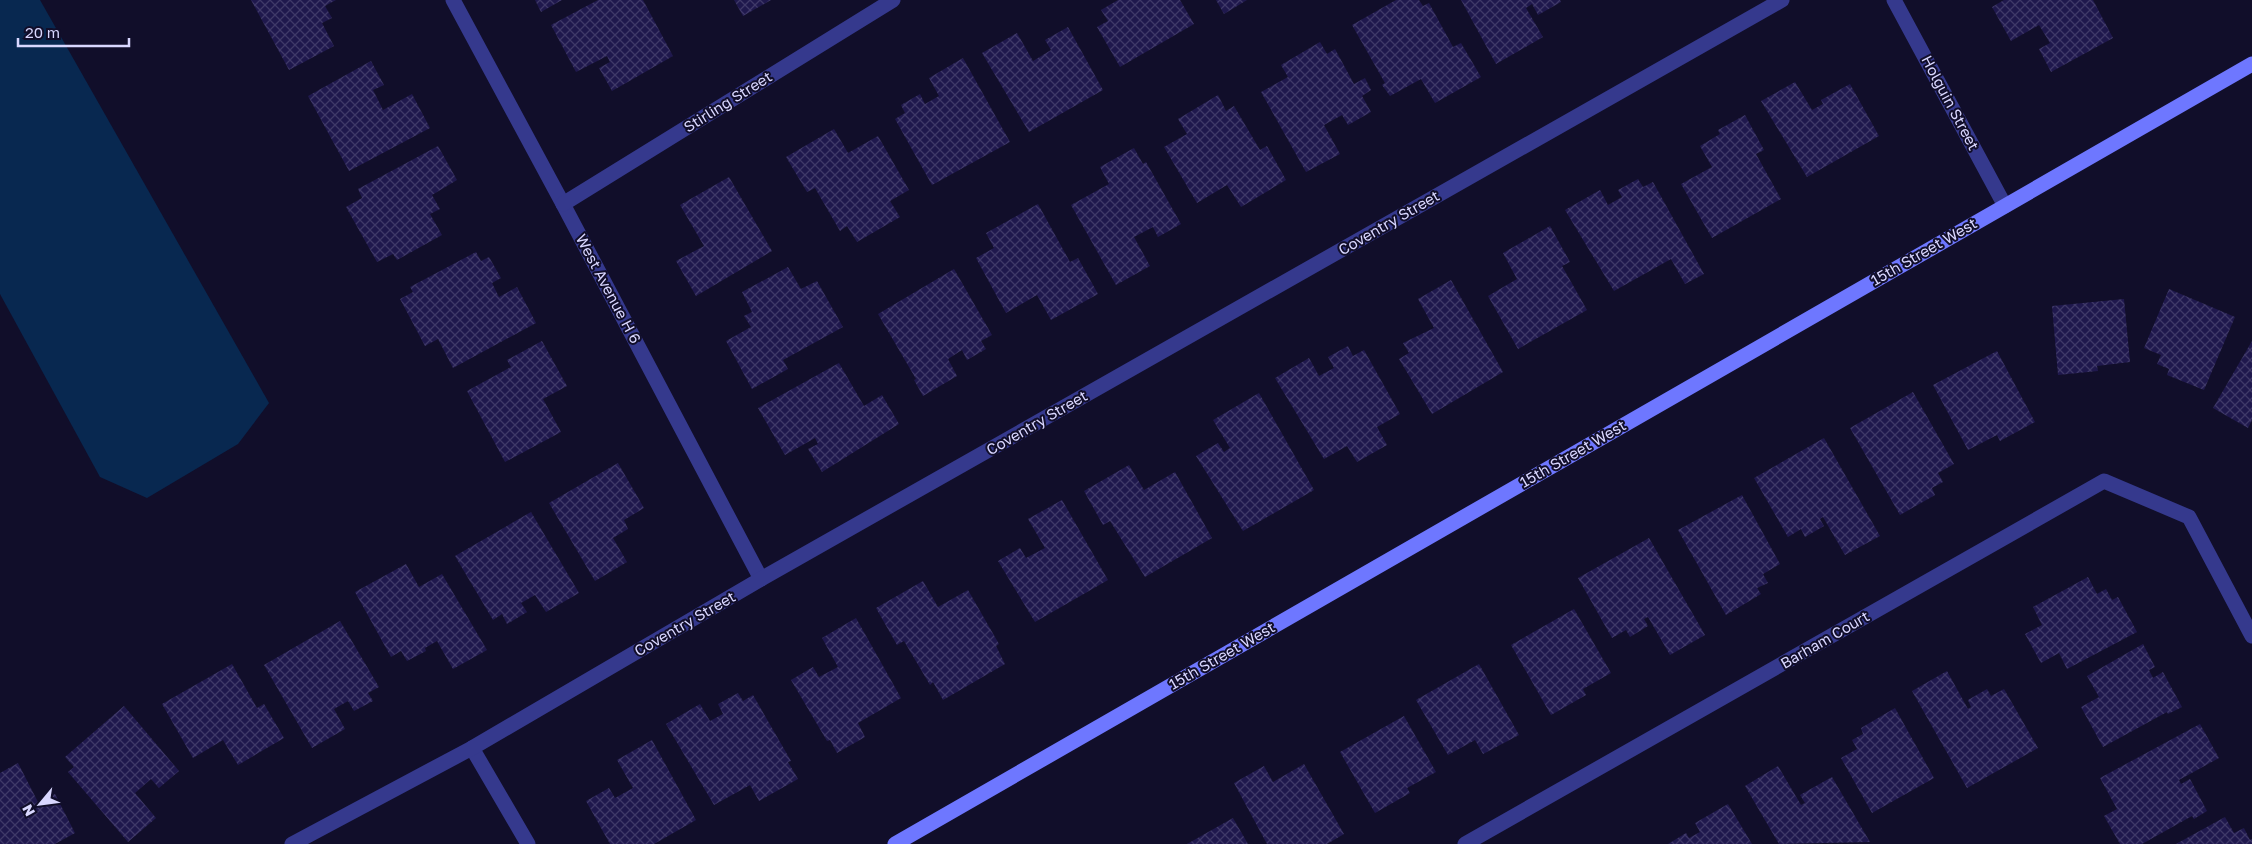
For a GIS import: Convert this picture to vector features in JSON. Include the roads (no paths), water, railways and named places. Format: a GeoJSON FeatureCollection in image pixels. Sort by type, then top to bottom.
{"type":"FeatureCollection","features":[{"type":"Feature","properties":{"kind":"street","name":"West Avenue H 6"},"geometry":{"type":"LineString","coordinates":[[453,0],[563,204],[760,579]]}},
{"type":"Feature","properties":{"kind":"street","name":"Stirling Street"},"geometry":{"type":"LineString","coordinates":[[563,204],[893,0]]}},
{"type":"Feature","properties":{"kind":"street","name":"Coventry Street"},"geometry":{"type":"LineString","coordinates":[[292,844],[472,748],[760,579],[1782,0]]}},
{"type":"Feature","properties":{"kind":"street","name":"Holguin Street"},"geometry":{"type":"LineString","coordinates":[[1894,0],[2005,206]]}},
{"type":"Feature","properties":{"kind":"street","name":"15th Street West"},"geometry":{"type":"LineString","coordinates":[[894,844],[2252,64]]}},
{"type":"Feature","properties":{"kind":"street","name":"Barham Court"},"geometry":{"type":"LineString","coordinates":[[1465,844],[2104,481],[2189,517],[2252,636]]}},
{"type":"Feature","properties":{"kind":"street"},"geometry":{"type":"LineString","coordinates":[[472,748],[528,844]]}},
{"type":"Feature","properties":{"kind":"water"},"geometry":{"type":"Polygon","coordinates":[[[0,0],[40,0],[269,403],[238,444],[147,498],[100,477],[0,294],[0,0]]]}}]}
